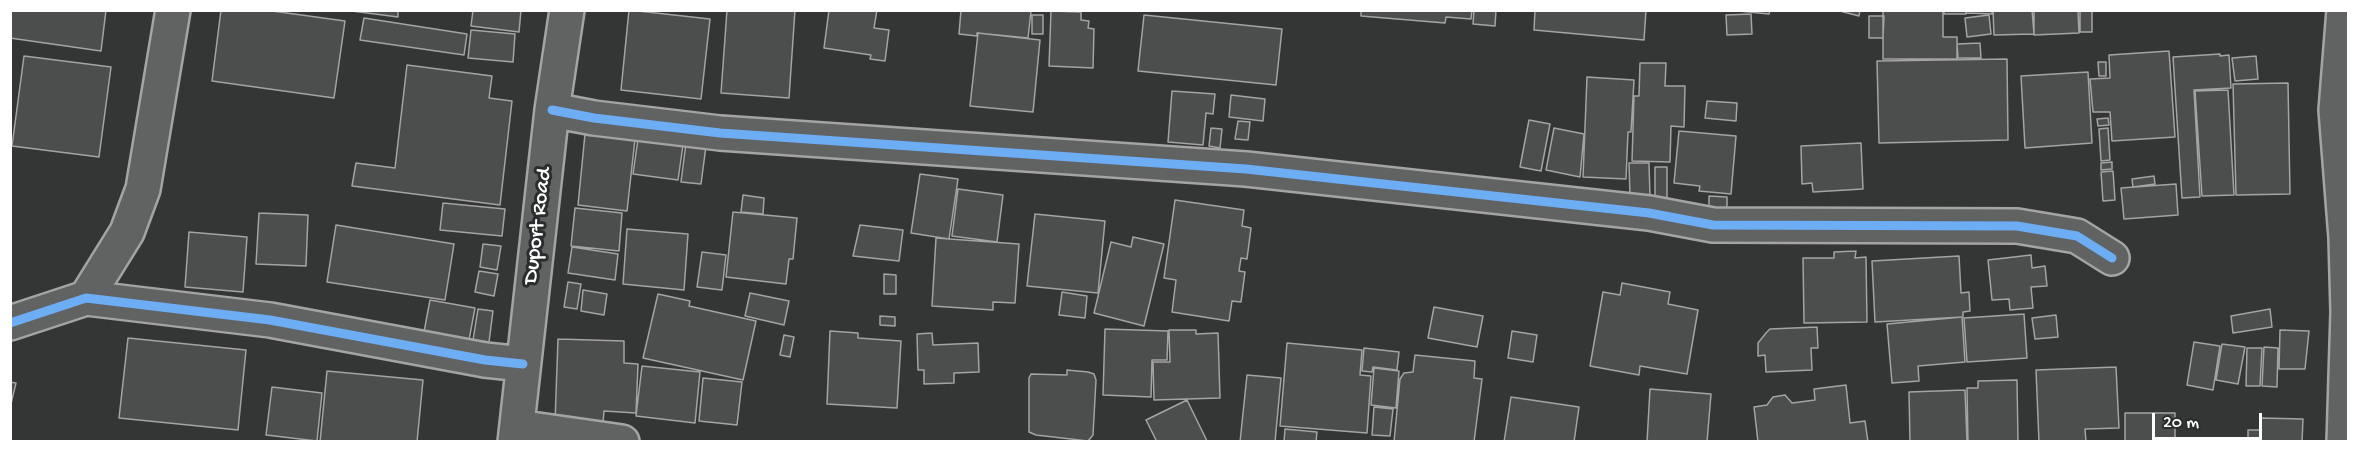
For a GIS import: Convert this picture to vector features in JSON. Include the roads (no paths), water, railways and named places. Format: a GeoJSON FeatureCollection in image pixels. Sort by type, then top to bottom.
{"type":"FeatureCollection","features":[{"type":"Feature","properties":{"kind":"street"},"geometry":{"type":"LineString","coordinates":[[86,298],[126,232],[143,189],[173,10]]}},
{"type":"Feature","properties":{"kind":"street","name":"Duport Road"},"geometry":{"type":"LineString","coordinates":[[516,434],[552,110],[567,10]]}},
{"type":"Feature","properties":{"kind":"street"},"geometry":{"type":"LineString","coordinates":[[2344,10],[2336,110],[2346,238],[2348,312],[2344,441]]}},
{"type":"Feature","properties":{"kind":"street"},"geometry":{"type":"LineString","coordinates":[[552,110],[594,118],[720,133],[1257,170],[1649,213],[1713,225],[2017,226],[2077,236],[2112,258]]}},
{"type":"Feature","properties":{"kind":"street"},"geometry":{"type":"LineString","coordinates":[[10,323],[86,298],[270,320],[485,360],[523,364]]}},
{"type":"Feature","properties":{"kind":"street"},"geometry":{"type":"LineString","coordinates":[[516,434],[622,441]]}}]}
